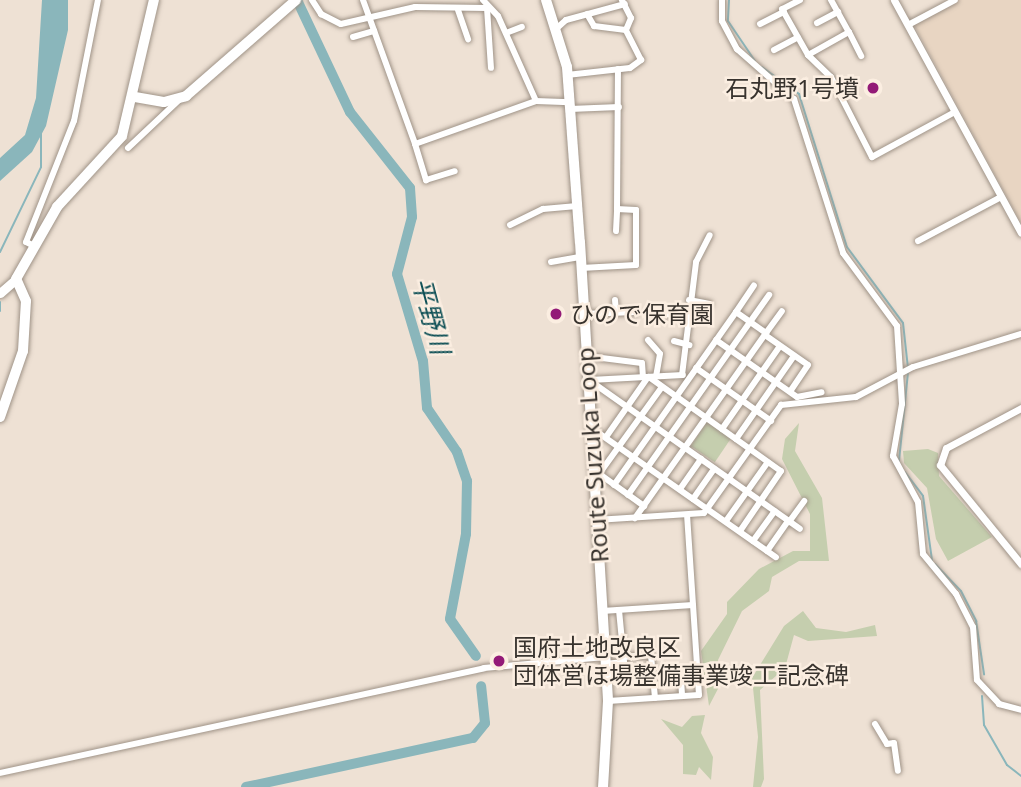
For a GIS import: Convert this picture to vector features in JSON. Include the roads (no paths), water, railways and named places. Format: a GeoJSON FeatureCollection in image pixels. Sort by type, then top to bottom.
{"type":"FeatureCollection","features":[{"type":"Feature","properties":{"kind":"main road"},"geometry":{"type":"LineString","coordinates":[[0,293],[16,279],[57,207],[117,144],[135,97],[154,0]]}},
{"type":"Feature","properties":{"kind":"main road","name":"Route Suzuka Loop"},"geometry":{"type":"LineString","coordinates":[[547,0],[567,75],[570,106],[590,426],[596,473],[596,520],[608,701],[603,787]]}},
{"type":"Feature","properties":{"kind":"main road"},"geometry":{"type":"LineString","coordinates":[[135,97],[179,100],[295,1]]}},
{"type":"Feature","properties":{"kind":"main road"},"geometry":{"type":"LineString","coordinates":[[0,417],[24,342],[26,301],[16,279]]}},
{"type":"Feature","properties":{"kind":"street"},"geometry":{"type":"LineString","coordinates":[[36,247],[26,242],[74,121],[98,0]]}},
{"type":"Feature","properties":{"kind":"street"},"geometry":{"type":"LineString","coordinates":[[312,0],[320,14],[341,24],[415,7],[458,10],[487,8]]}},
{"type":"Feature","properties":{"kind":"street"},"geometry":{"type":"LineString","coordinates":[[363,0],[426,180],[455,171]]}},
{"type":"Feature","properties":{"kind":"street"},"geometry":{"type":"LineString","coordinates":[[483,0],[506,33],[536,101]]}},
{"type":"Feature","properties":{"kind":"street"},"geometry":{"type":"LineString","coordinates":[[722,0],[722,22],[737,49],[794,99],[843,253],[897,326],[902,404],[892,456],[918,502],[923,554],[957,594],[973,627],[977,680],[999,704],[1021,710]]}},
{"type":"Feature","properties":{"kind":"street"},"geometry":{"type":"LineString","coordinates":[[760,24],[800,0]]}},
{"type":"Feature","properties":{"kind":"street"},"geometry":{"type":"LineString","coordinates":[[831,0],[861,55]]}},
{"type":"Feature","properties":{"kind":"street"},"geometry":{"type":"LineString","coordinates":[[894,0],[1021,233]]}},
{"type":"Feature","properties":{"kind":"street"},"geometry":{"type":"LineString","coordinates":[[908,25],[955,0]]}},
{"type":"Feature","properties":{"kind":"street"},"geometry":{"type":"LineString","coordinates":[[556,29],[587,14],[623,2],[631,18],[626,30],[641,60],[648,67]]}},
{"type":"Feature","properties":{"kind":"street"},"geometry":{"type":"LineString","coordinates":[[487,8],[491,68]]}},
{"type":"Feature","properties":{"kind":"street"},"geometry":{"type":"LineString","coordinates":[[458,10],[468,39]]}},
{"type":"Feature","properties":{"kind":"street"},"geometry":{"type":"LineString","coordinates":[[784,12],[808,55],[831,77],[872,157],[955,112]]}},
{"type":"Feature","properties":{"kind":"street"},"geometry":{"type":"LineString","coordinates":[[817,23],[838,12]]}},
{"type":"Feature","properties":{"kind":"street"},"geometry":{"type":"LineString","coordinates":[[587,14],[594,26],[626,30]]}},
{"type":"Feature","properties":{"kind":"street"},"geometry":{"type":"LineString","coordinates":[[506,33],[522,27]]}},
{"type":"Feature","properties":{"kind":"street"},"geometry":{"type":"LineString","coordinates":[[353,37],[374,31]]}},
{"type":"Feature","properties":{"kind":"street"},"geometry":{"type":"LineString","coordinates":[[808,55],[849,32]]}},
{"type":"Feature","properties":{"kind":"street"},"geometry":{"type":"LineString","coordinates":[[774,50],[798,37]]}},
{"type":"Feature","properties":{"kind":"street"},"geometry":{"type":"LineString","coordinates":[[567,75],[618,69],[641,60]]}},
{"type":"Feature","properties":{"kind":"street"},"geometry":{"type":"LineString","coordinates":[[615,231],[620,107],[618,69]]}},
{"type":"Feature","properties":{"kind":"street"},"geometry":{"type":"LineString","coordinates":[[128,148],[179,100]]}},
{"type":"Feature","properties":{"kind":"street"},"geometry":{"type":"LineString","coordinates":[[415,145],[536,101],[570,106],[620,107]]}},
{"type":"Feature","properties":{"kind":"street"},"geometry":{"type":"LineString","coordinates":[[918,242],[1001,197]]}},
{"type":"Feature","properties":{"kind":"street"},"geometry":{"type":"LineString","coordinates":[[510,225],[543,209],[577,206]]}},
{"type":"Feature","properties":{"kind":"street"},"geometry":{"type":"LineString","coordinates":[[551,262],[636,265],[636,210],[617,209]]}},
{"type":"Feature","properties":{"kind":"street"},"geometry":{"type":"LineString","coordinates":[[682,375],[690,345],[687,316],[696,262],[710,235]]}},
{"type":"Feature","properties":{"kind":"street"},"geometry":{"type":"LineString","coordinates":[[614,485],[754,285]]}},
{"type":"Feature","properties":{"kind":"street"},"geometry":{"type":"LineString","coordinates":[[628,495],[769,295]]}},
{"type":"Feature","properties":{"kind":"street"},"geometry":{"type":"LineString","coordinates":[[615,300],[616,312]]}},
{"type":"Feature","properties":{"kind":"street"},"geometry":{"type":"LineString","coordinates":[[689,300],[710,304]]}},
{"type":"Feature","properties":{"kind":"street"},"geometry":{"type":"LineString","coordinates":[[583,314],[635,312]]}},
{"type":"Feature","properties":{"kind":"street"},"geometry":{"type":"LineString","coordinates":[[736,312],[808,365],[790,392]]}},
{"type":"Feature","properties":{"kind":"street"},"geometry":{"type":"LineString","coordinates":[[635,518],[782,312]]}},
{"type":"Feature","properties":{"kind":"street"},"geometry":{"type":"LineString","coordinates":[[664,314],[687,316]]}},
{"type":"Feature","properties":{"kind":"street"},"geometry":{"type":"LineString","coordinates":[[596,520],[687,515],[710,510],[786,402],[803,407],[856,397],[913,367],[1021,334]]}},
{"type":"Feature","properties":{"kind":"street"},"geometry":{"type":"LineString","coordinates":[[606,437],[649,377],[660,354],[648,340]]}},
{"type":"Feature","properties":{"kind":"street"},"geometry":{"type":"LineString","coordinates":[[716,340],[801,398],[822,392]]}},
{"type":"Feature","properties":{"kind":"street"},"geometry":{"type":"LineString","coordinates":[[674,341],[690,345]]}},
{"type":"Feature","properties":{"kind":"street"},"geometry":{"type":"LineString","coordinates":[[722,429],[780,346]]}},
{"type":"Feature","properties":{"kind":"street"},"geometry":{"type":"LineString","coordinates":[[586,356],[642,363],[649,377],[781,471],[740,531]]}},
{"type":"Feature","properties":{"kind":"street"},"geometry":{"type":"LineString","coordinates":[[736,439],[794,356]]}},
{"type":"Feature","properties":{"kind":"street"},"geometry":{"type":"LineString","coordinates":[[588,380],[682,375],[694,371],[710,378],[771,421]]}},
{"type":"Feature","properties":{"kind":"street"},"geometry":{"type":"LineString","coordinates":[[588,380],[800,529]]}},
{"type":"Feature","properties":{"kind":"street"},"geometry":{"type":"LineString","coordinates":[[644,506],[596,473],[620,447],[662,387]]}},
{"type":"Feature","properties":{"kind":"street"},"geometry":{"type":"LineString","coordinates":[[1021,408],[946,447],[940,466],[1021,564]]}},
{"type":"Feature","properties":{"kind":"street"},"geometry":{"type":"LineString","coordinates":[[590,426],[776,557]]}},
{"type":"Feature","properties":{"kind":"street"},"geometry":{"type":"LineString","coordinates":[[680,489],[701,459]]}},
{"type":"Feature","properties":{"kind":"street"},"geometry":{"type":"LineString","coordinates":[[726,521],[768,461]]}},
{"type":"Feature","properties":{"kind":"street"},"geometry":{"type":"LineString","coordinates":[[693,499],[714,468]]}},
{"type":"Feature","properties":{"kind":"street"},"geometry":{"type":"LineString","coordinates":[[767,551],[804,501]]}},
{"type":"Feature","properties":{"kind":"street"},"geometry":{"type":"LineString","coordinates":[[753,541],[775,511]]}},
{"type":"Feature","properties":{"kind":"street"},"geometry":{"type":"LineString","coordinates":[[608,701],[699,695],[687,515]]}},
{"type":"Feature","properties":{"kind":"street"},"geometry":{"type":"LineString","coordinates":[[602,611],[693,605]]}},
{"type":"Feature","properties":{"kind":"street"},"geometry":{"type":"LineString","coordinates":[[0,773],[484,668],[605,660],[624,662],[619,610]]}},
{"type":"Feature","properties":{"kind":"street"},"geometry":{"type":"LineString","coordinates":[[624,657],[651,655],[654,698]]}},
{"type":"Feature","properties":{"kind":"street"},"geometry":{"type":"LineString","coordinates":[[681,680],[682,696]]}},
{"type":"Feature","properties":{"kind":"street"},"geometry":{"type":"LineString","coordinates":[[874,724],[887,744],[894,743],[898,771]]}},
{"type":"Feature","properties":{"kind":"water"},"geometry":{"type":"Polygon","coordinates":[[[42,0],[68,0],[68,30],[46,126],[32,152],[0,181],[0,158],[25,135],[36,98],[42,0]]]}},
{"type":"Feature","properties":{"kind":"waterway","name":"平野川"},"geometry":{"type":"LineString","coordinates":[[297,0],[350,112],[410,188],[412,217],[397,274],[423,361],[427,408],[457,452],[467,481],[466,534],[450,619],[476,656]]}},
{"type":"Feature","properties":{"kind":"waterway"},"geometry":{"type":"LineString","coordinates":[[729,0],[728,21],[755,61]]}},
{"type":"Feature","properties":{"kind":"waterway"},"geometry":{"type":"LineString","coordinates":[[762,67],[799,94],[847,247],[903,323],[908,368]]}},
{"type":"Feature","properties":{"kind":"waterway"},"geometry":{"type":"LineString","coordinates":[[0,252],[41,167],[41,134]]}},
{"type":"Feature","properties":{"kind":"waterway"},"geometry":{"type":"LineString","coordinates":[[0,302],[0,311]]}},
{"type":"Feature","properties":{"kind":"waterway"},"geometry":{"type":"LineString","coordinates":[[899,461],[908,373]]}},
{"type":"Feature","properties":{"kind":"waterway"},"geometry":{"type":"LineString","coordinates":[[905,472],[923,496],[932,560]]}},
{"type":"Feature","properties":{"kind":"waterway"},"geometry":{"type":"LineString","coordinates":[[935,564],[961,591],[976,621],[984,674]]}},
{"type":"Feature","properties":{"kind":"waterway","name":"平野川"},"geometry":{"type":"LineString","coordinates":[[246,787],[473,738],[485,723],[481,686]]}},
{"type":"Feature","properties":{"kind":"waterway"},"geometry":{"type":"LineString","coordinates":[[982,696],[984,725],[1007,765],[1021,776]]}},
{"type":"Feature","properties":{"kind":"place","name":"石丸野1号墳"},"geometry":{"type":"Point","coordinates":[873,88]}},
{"type":"Feature","properties":{"kind":"place","name":"ひので保育園"},"geometry":{"type":"Point","coordinates":[556,314]}},
{"type":"Feature","properties":{"kind":"place","name":"国府土地改良区 団体営ほ場整備事業竣工記念碑"},"geometry":{"type":"Point","coordinates":[499,661]}}]}
